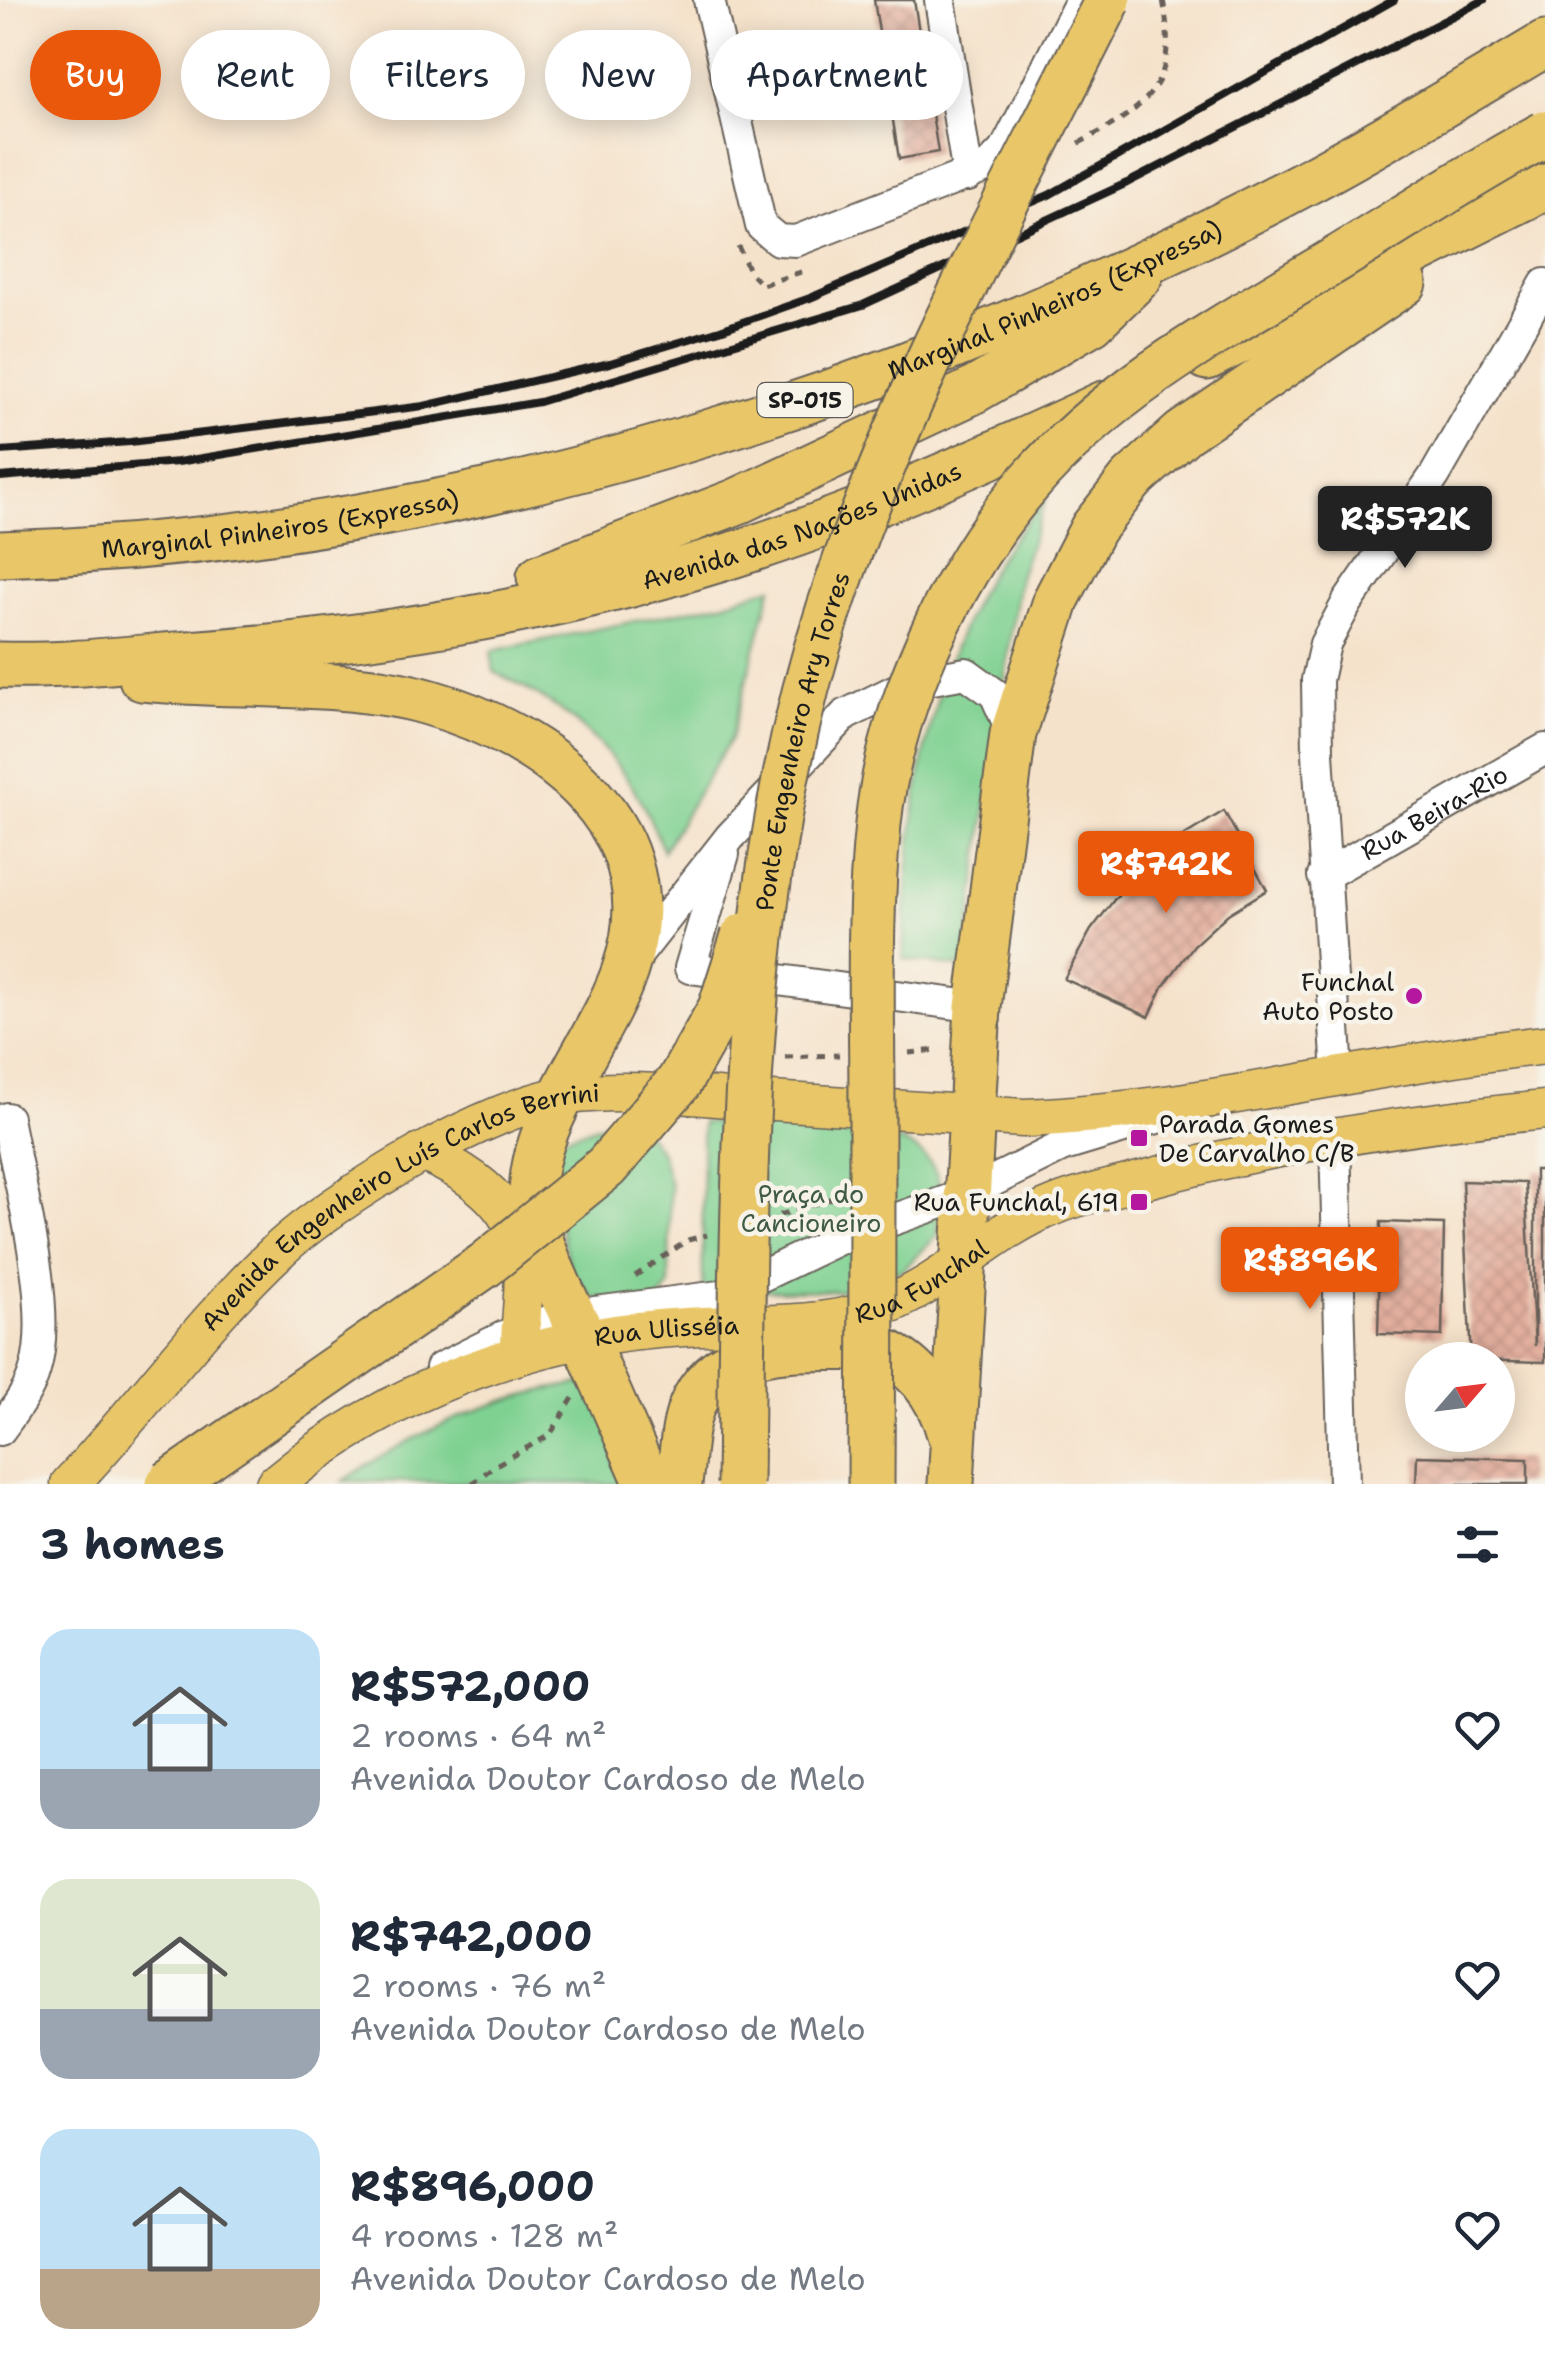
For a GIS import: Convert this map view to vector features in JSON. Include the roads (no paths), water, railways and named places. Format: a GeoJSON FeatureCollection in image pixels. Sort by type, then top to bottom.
{"type":"FeatureCollection","features":[{"type":"Feature","properties":{"kind":"highway","name":"Ponte Engenheiro Ary Torres"},"geometry":{"type":"LineString","coordinates":[[740,1484],[745,1104],[772,852],[797,728],[829,610],[890,454],[956,306],[1108,0]]}},
{"type":"Feature","properties":{"kind":"highway","name":"Marginal Pinheiros (Expressa)"},"geometry":{"type":"LineString","coordinates":[[0,554],[92,552],[266,532],[448,504],[616,460],[866,380],[1035,312],[1316,177],[1545,44]]}},
{"type":"Feature","properties":{"kind":"highway"},"geometry":{"type":"LineString","coordinates":[[871,1484],[872,935],[878,820],[900,726],[926,648],[979,547],[1028,484],[1076,435],[1143,381],[1244,315],[1545,134]]}},
{"type":"Feature","properties":{"kind":"highway","name":"Avenida das Nações Unidas"},"geometry":{"type":"LineString","coordinates":[[13,665],[259,649],[492,615],[751,549],[949,475],[1200,361],[1545,187]]}},
{"type":"Feature","properties":{"kind":"highway"},"geometry":{"type":"LineString","coordinates":[[951,1468],[978,1008],[1013,734],[1057,598],[1092,528],[1132,480],[1182,434],[1367,310],[1465,229]]}},
{"type":"Feature","properties":{"kind":"highway"},"geometry":{"type":"LineString","coordinates":[[402,629],[485,594],[676,528],[971,392],[1092,322],[1170,249]]}},
{"type":"Feature","properties":{"kind":"highway"},"geometry":{"type":"LineString","coordinates":[[13,665],[204,685],[344,690],[427,702],[549,757],[579,781],[614,825],[632,870],[635,926],[626,970],[545,1128],[533,1168],[533,1207],[578,1326],[648,1484]]}},
{"type":"Feature","properties":{"kind":"highway"},"geometry":{"type":"LineString","coordinates":[[170,1484],[485,1265],[606,1167],[679,1082],[721,1008],[772,852]]}},
{"type":"Feature","properties":{"kind":"highway"},"geometry":{"type":"LineString","coordinates":[[679,1484],[687,1424],[695,1400],[717,1372],[748,1353],[874,1347],[891,1353],[914,1370],[936,1399],[950,1432],[951,1468]]}},
{"type":"Feature","properties":{"kind":"main road"},"geometry":{"type":"LineString","coordinates":[[970,1115],[1060,1116],[1207,1100],[1338,1075],[1545,1046]]}},
{"type":"Feature","properties":{"kind":"main road","name":"Avenida Engenheiro Luís Carlos Berrini"},"geometry":{"type":"LineString","coordinates":[[70,1484],[212,1316],[280,1248],[345,1199],[422,1152],[492,1120],[565,1095],[630,1092],[970,1115]]}},
{"type":"Feature","properties":{"kind":"main road","name":"Rua Funchal"},"geometry":{"type":"LineString","coordinates":[[815,1324],[894,1302],[1002,1232],[1057,1204],[1184,1169],[1335,1138],[1545,1110]]}},
{"type":"Feature","properties":{"kind":"main road"},"geometry":{"type":"LineString","coordinates":[[275,1484],[382,1410],[464,1373],[519,1341],[523,1260],[512,1223],[489,1192],[458,1168],[422,1152]]}},
{"type":"Feature","properties":{"kind":"main road","name":"Rua Ulisséia"},"geometry":{"type":"LineString","coordinates":[[519,1341],[578,1326],[815,1324]]}},
{"type":"Feature","properties":{"kind":"street"},"geometry":{"type":"LineString","coordinates":[[709,0],[756,210],[761,226],[778,240],[813,237],[988,166],[1006,148],[1081,0]]}},
{"type":"Feature","properties":{"kind":"street"},"geometry":{"type":"LineString","coordinates":[[940,0],[968,176]]}},
{"type":"Feature","properties":{"kind":"street"},"geometry":{"type":"LineString","coordinates":[[1338,1075],[1323,876],[1317,680],[1325,644],[1347,603],[1435,474],[1545,284]]}},
{"type":"Feature","properties":{"kind":"street"},"geometry":{"type":"LineString","coordinates":[[626,970],[730,837],[845,714],[910,683],[966,673],[994,694],[1013,734]]}},
{"type":"Feature","properties":{"kind":"street","name":"Rua Beira-Rio"},"geometry":{"type":"LineString","coordinates":[[1323,876],[1545,749]]}},
{"type":"Feature","properties":{"kind":"street"},"geometry":{"type":"LineString","coordinates":[[730,837],[690,968],[978,1008]]}},
{"type":"Feature","properties":{"kind":"street"},"geometry":{"type":"LineString","coordinates":[[578,1326],[720,1296],[839,1239],[970,1193],[1060,1147],[1207,1100]]}},
{"type":"Feature","properties":{"kind":"street"},"geometry":{"type":"LineString","coordinates":[[0,1430],[35,1371],[41,1329],[31,1244],[7,1118]]}},
{"type":"Feature","properties":{"kind":"street"},"geometry":{"type":"LineString","coordinates":[[1335,1138],[1344,1484]]}},
{"type":"Feature","properties":{"kind":"street"},"geometry":{"type":"LineString","coordinates":[[258,1484],[305,1446],[374,1402],[519,1341]]}},
{"type":"Feature","properties":{"kind":"railway"},"geometry":{"type":"LineString","coordinates":[[0,451],[130,442],[424,406],[610,363],[720,330],[810,298],[1049,195],[1394,0]]}},
{"type":"Feature","properties":{"kind":"railway"},"geometry":{"type":"LineString","coordinates":[[0,477],[178,462],[539,402],[863,305],[1127,183],[1484,0]]}},
{"type":"Feature","properties":{"kind":"place","name":"Funchal Auto Posto"},"geometry":{"type":"Point","coordinates":[1414,996]}},
{"type":"Feature","properties":{"kind":"place","name":"Parada Gomes De Carvalho C/B"},"geometry":{"type":"Point","coordinates":[1139,1138]}},
{"type":"Feature","properties":{"kind":"place","name":"Rua Funchal, 619"},"geometry":{"type":"Point","coordinates":[1139,1202]}},
{"type":"Feature","properties":{"kind":"park label","name":"Praça do Cancioneiro"},"geometry":{"type":"Point","coordinates":[811,1208]}}]}
